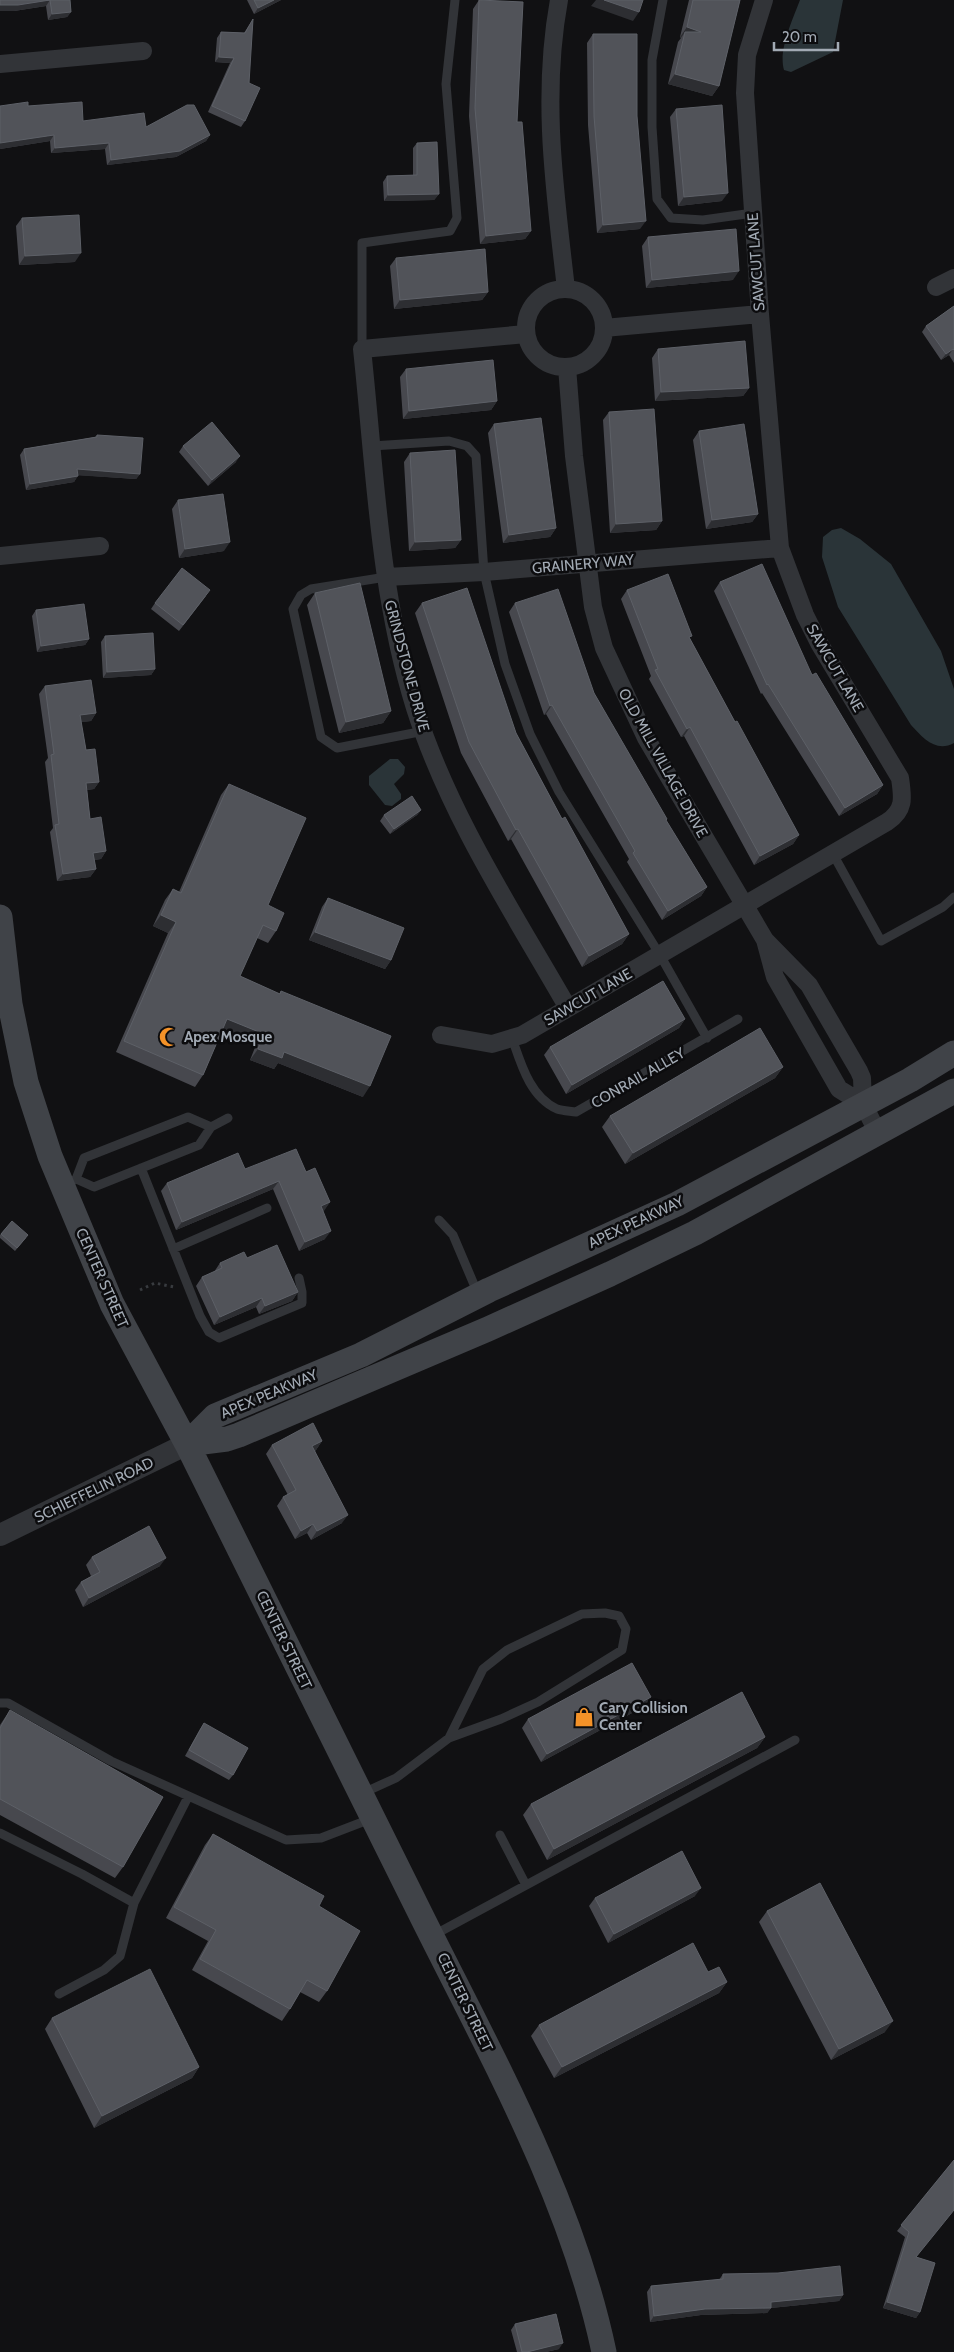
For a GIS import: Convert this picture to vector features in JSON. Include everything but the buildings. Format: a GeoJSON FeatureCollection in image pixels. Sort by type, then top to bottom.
{"type":"FeatureCollection","features":[{"type":"Feature","properties":{"kind":"main road","name":"CENTER STREET"},"geometry":{"type":"LineString","coordinates":[[0,917],[5,1002],[26,1082],[69,1182],[112,1304],[187,1444],[480,2031],[541,2163],[570,2238],[604,2352]]}},
{"type":"Feature","properties":{"kind":"main road","name":"APEX PEAKWAY"},"geometry":{"type":"LineString","coordinates":[[187,1444],[216,1416],[360,1355],[478,1296],[677,1204],[910,1080],[954,1053]]}},
{"type":"Feature","properties":{"kind":"main road","name":"APEX PEAKWAY"},"geometry":{"type":"LineString","coordinates":[[187,1444],[227,1439],[239,1435],[554,1300],[695,1232],[954,1091]]}},
{"type":"Feature","properties":{"kind":"street"},"geometry":{"type":"LineString","coordinates":[[559,0],[551,54],[549,124],[566,289]]}},
{"type":"Feature","properties":{"kind":"street","name":"SAWCUT LANE"},"geometry":{"type":"LineString","coordinates":[[441,1034],[492,1044],[522,1035],[895,817],[904,801],[900,778],[804,615],[780,548],[760,314],[745,93],[747,55],[764,0]]}},
{"type":"Feature","properties":{"kind":"street"},"geometry":{"type":"LineString","coordinates":[[0,64],[143,51]]}},
{"type":"Feature","properties":{"kind":"street"},"geometry":{"type":"LineString","coordinates":[[936,288],[954,278]]}},
{"type":"Feature","properties":{"kind":"street"},"geometry":{"type":"LineString","coordinates":[[566,289],[578,291],[597,305],[602,316],[604,328],[602,340],[593,355],[578,364],[567,367],[545,362],[536,354],[526,334],[529,312],[536,302],[544,295],[566,289]]}},
{"type":"Feature","properties":{"kind":"street"},"geometry":{"type":"LineString","coordinates":[[604,328],[760,314]]}},
{"type":"Feature","properties":{"kind":"street"},"geometry":{"type":"LineString","coordinates":[[362,349],[526,334]]}},
{"type":"Feature","properties":{"kind":"street","name":"GRINDSTONE DRIVE"},"geometry":{"type":"LineString","coordinates":[[362,349],[392,618],[416,709],[433,756],[469,834],[568,1008]]}},
{"type":"Feature","properties":{"kind":"street","name":"OLD MILL VILLAGE DRIVE"},"geometry":{"type":"LineString","coordinates":[[567,367],[574,456],[592,607],[604,648],[621,688],[674,789],[746,904],[765,940],[775,977],[839,1089],[863,1104]]}},
{"type":"Feature","properties":{"kind":"street"},"geometry":{"type":"LineString","coordinates":[[0,556],[100,546]]}},
{"type":"Feature","properties":{"kind":"street","name":"GRAINERY WAY"},"geometry":{"type":"LineString","coordinates":[[386,577],[484,572],[780,548]]}},
{"type":"Feature","properties":{"kind":"street","name":"OLD MILL VILLAGE DRIVE"},"geometry":{"type":"LineString","coordinates":[[765,940],[809,985],[859,1071],[862,1078],[863,1104],[878,1134]]}},
{"type":"Feature","properties":{"kind":"street","name":"SCHIEFFELIN ROAD"},"geometry":{"type":"LineString","coordinates":[[0,1535],[187,1444]]}},
{"type":"Feature","properties":{"kind":"lane"},"geometry":{"type":"LineString","coordinates":[[362,349],[362,243],[450,231],[457,218],[446,84],[456,0]]}},
{"type":"Feature","properties":{"kind":"lane"},"geometry":{"type":"LineString","coordinates":[[663,0],[652,60],[652,127],[657,199],[671,218],[704,220],[753,213]]}},
{"type":"Feature","properties":{"kind":"lane"},"geometry":{"type":"LineString","coordinates":[[372,446],[449,441],[467,446],[476,456],[484,572],[505,664],[530,734],[559,792],[660,955],[707,1038]]}},
{"type":"Feature","properties":{"kind":"lane"},"geometry":{"type":"LineString","coordinates":[[386,577],[311,589],[301,595],[294,609],[321,737],[337,748],[424,730]]}},
{"type":"Feature","properties":{"kind":"lane"},"geometry":{"type":"LineString","coordinates":[[833,854],[881,941],[943,907],[954,897]]}},
{"type":"Feature","properties":{"kind":"lane","name":"CONRAIL ALLEY"},"geometry":{"type":"LineString","coordinates":[[512,1038],[525,1076],[542,1099],[558,1109],[576,1112],[738,1019]]}},
{"type":"Feature","properties":{"kind":"lane"},"geometry":{"type":"LineString","coordinates":[[211,1127],[188,1117],[84,1158],[69,1182],[94,1187],[199,1145],[211,1127],[228,1118]]}},
{"type":"Feature","properties":{"kind":"lane"},"geometry":{"type":"LineString","coordinates":[[141,1168],[208,1332],[219,1338],[302,1303],[299,1278]]}},
{"type":"Feature","properties":{"kind":"lane"},"geometry":{"type":"LineString","coordinates":[[173,1249],[267,1208]]}},
{"type":"Feature","properties":{"kind":"lane"},"geometry":{"type":"LineString","coordinates":[[439,1220],[453,1235],[478,1296]]}},
{"type":"Feature","properties":{"kind":"lane"},"geometry":{"type":"LineString","coordinates":[[361,1795],[396,1778],[449,1738],[501,1719],[538,1702],[622,1650],[626,1629],[618,1616],[605,1613],[582,1614],[507,1650],[483,1669],[449,1738]]}},
{"type":"Feature","properties":{"kind":"lane"},"geometry":{"type":"LineString","coordinates":[[0,1703],[8,1703],[111,1761],[286,1840],[321,1838],[373,1818]]}},
{"type":"Feature","properties":{"kind":"lane"},"geometry":{"type":"LineString","coordinates":[[432,1936],[795,1740]]}},
{"type":"Feature","properties":{"kind":"lane"},"geometry":{"type":"LineString","coordinates":[[59,1994],[104,1970],[120,1956],[134,1904],[188,1797]]}},
{"type":"Feature","properties":{"kind":"lane"},"geometry":{"type":"LineString","coordinates":[[0,1834],[82,1874],[134,1904]]}},
{"type":"Feature","properties":{"kind":"lane"},"geometry":{"type":"LineString","coordinates":[[500,1835],[526,1885]]}},
{"type":"Feature","properties":{"kind":"path"},"geometry":{"type":"LineString","coordinates":[[140,1290],[155,1283],[175,1287]]}},
{"type":"Feature","properties":{"kind":"shaded area"},"geometry":{"type":"Polygon","coordinates":[[[800,0],[843,0],[833,52],[791,72],[784,70],[783,53],[787,35],[800,0]]]}},
{"type":"Feature","properties":{"kind":"shaded area"},"geometry":{"type":"Polygon","coordinates":[[[841,528],[860,539],[891,564],[941,651],[954,689],[954,743],[941,746],[930,743],[911,725],[838,607],[822,557],[823,537],[832,530],[841,528]]]}},
{"type":"Feature","properties":{"kind":"shaded area"},"geometry":{"type":"Polygon","coordinates":[[[390,759],[398,759],[405,767],[404,774],[394,784],[401,794],[401,799],[392,806],[385,805],[369,785],[369,776],[390,759]]]}},
{"type":"Feature","properties":{"kind":"place","name":"Apex Mosque"},"geometry":{"type":"Point","coordinates":[169,1037]}},
{"type":"Feature","properties":{"kind":"place","name":"Cary Collision Center"},"geometry":{"type":"Point","coordinates":[584,1717]}}]}
